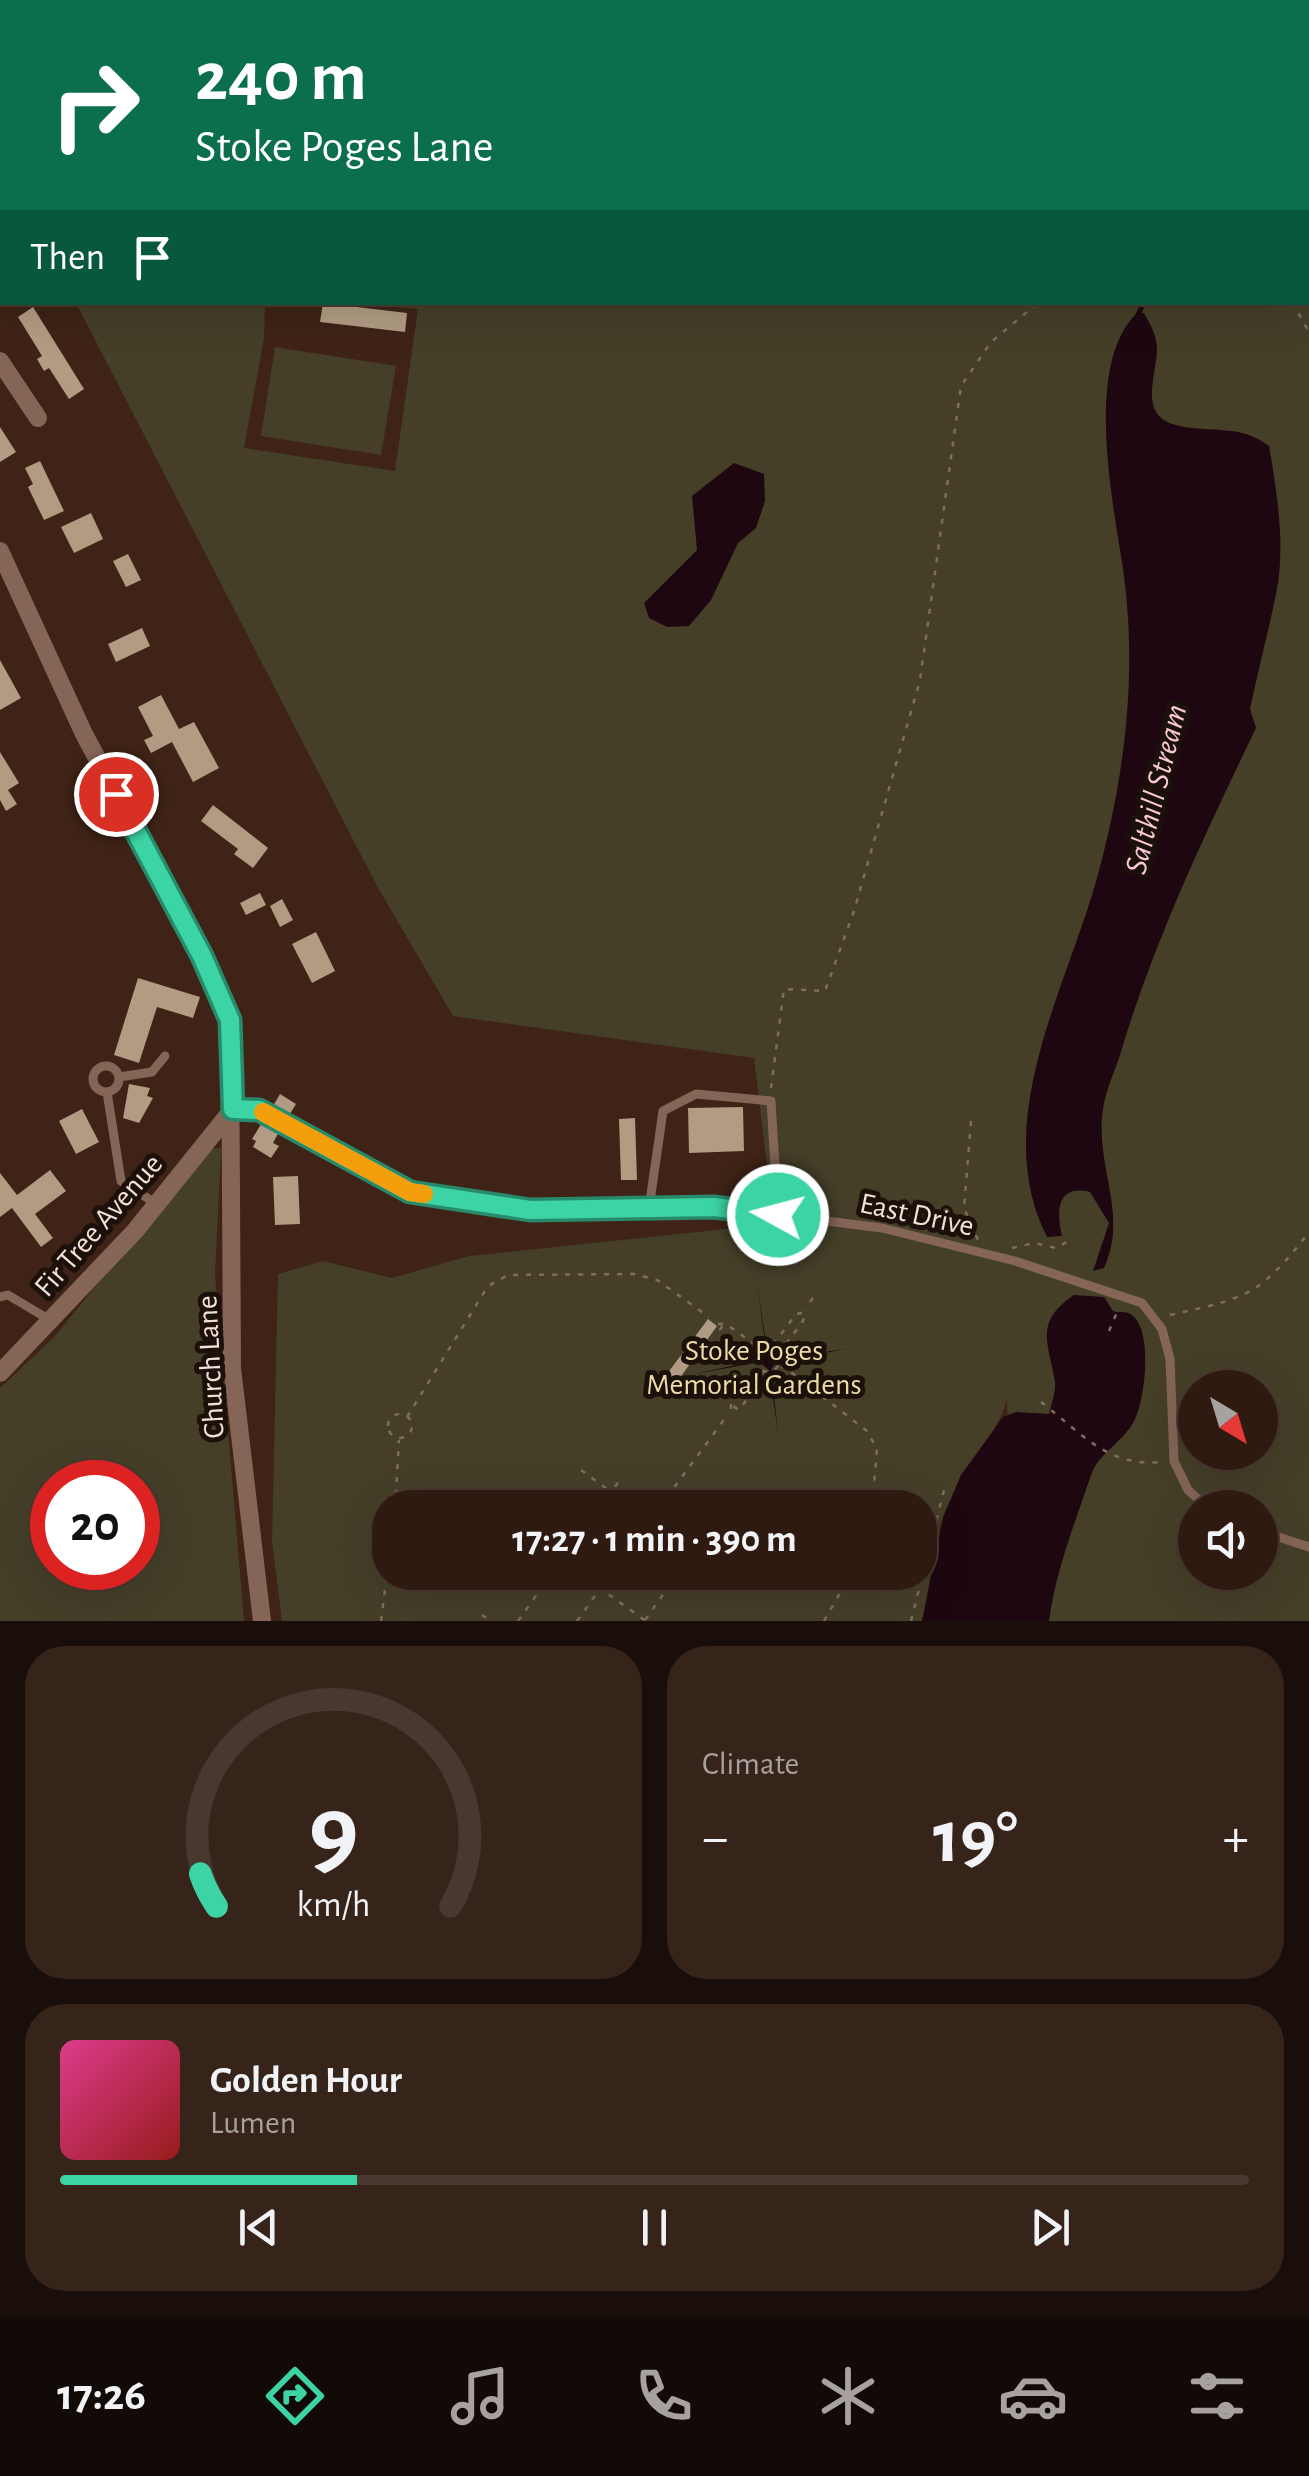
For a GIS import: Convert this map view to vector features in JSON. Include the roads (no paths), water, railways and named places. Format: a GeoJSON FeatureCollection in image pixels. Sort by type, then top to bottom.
{"type":"FeatureCollection","features":[{"type":"Feature","properties":{"kind":"street"},"geometry":{"type":"LineString","coordinates":[[0,362],[35,407]]}},
{"type":"Feature","properties":{"kind":"street","name":"Church Lane"},"geometry":{"type":"LineString","coordinates":[[0,551],[84,734],[202,956],[230,1020],[232,1368],[262,1621]]}},
{"type":"Feature","properties":{"kind":"street","name":"Fir Tree Avenue"},"geometry":{"type":"LineString","coordinates":[[0,1373],[155,1203],[233,1109]]}},
{"type":"Feature","properties":{"kind":"lane"},"geometry":{"type":"LineString","coordinates":[[119,1077],[152,1072],[164,1056]]}},
{"type":"Feature","properties":{"kind":"lane"},"geometry":{"type":"LineString","coordinates":[[119,1077],[107,1066],[96,1070],[93,1083],[107,1092],[122,1180],[155,1203]]}},
{"type":"Feature","properties":{"kind":"lane"},"geometry":{"type":"LineString","coordinates":[[107,1092],[115,1089],[119,1077]]}},
{"type":"Feature","properties":{"kind":"lane"},"geometry":{"type":"LineString","coordinates":[[648,1208],[664,1111],[696,1094],[771,1101],[778,1215]]}},
{"type":"Feature","properties":{"kind":"lane","name":"East Drive"},"geometry":{"type":"LineString","coordinates":[[233,1109],[259,1110],[410,1192],[530,1210],[714,1207],[882,1228],[993,1256],[1142,1303],[1162,1329],[1170,1360],[1174,1461],[1188,1490]]}},
{"type":"Feature","properties":{"kind":"lane"},"geometry":{"type":"LineString","coordinates":[[0,1297],[8,1295],[50,1320]]}},
{"type":"Feature","properties":{"kind":"lane"},"geometry":{"type":"LineString","coordinates":[[1278,1537],[1309,1547]]}},
{"type":"Feature","properties":{"kind":"water"},"geometry":{"type":"Polygon","coordinates":[[[1144,313],[1157,345],[1152,396],[1158,415],[1180,426],[1248,435],[1269,446],[1280,558],[1276,594],[1250,709],[1256,728],[1167,923],[1106,1096],[1103,1146],[1113,1227],[1104,1268],[1093,1271],[1109,1223],[1090,1192],[1071,1192],[1061,1202],[1062,1236],[1047,1237],[1031,1193],[1026,1148],[1029,1102],[1039,1056],[1097,878],[1122,758],[1129,637],[1108,465],[1107,395],[1111,364],[1121,336],[1136,314],[1144,313]]]}},
{"type":"Feature","properties":{"kind":"water"},"geometry":{"type":"Polygon","coordinates":[[[734,463],[764,474],[765,501],[756,528],[738,543],[711,600],[689,626],[667,627],[649,618],[644,603],[697,550],[692,496],[734,463]]]}},
{"type":"Feature","properties":{"kind":"water"},"geometry":{"type":"Polygon","coordinates":[[[757,1281],[767,1351],[777,1358],[847,1349],[777,1361],[771,1370],[778,1433],[769,1370],[759,1362],[690,1375],[759,1360],[766,1351],[757,1281]]]}},
{"type":"Feature","properties":{"kind":"water"},"geometry":{"type":"Polygon","coordinates":[[[1074,1295],[1104,1297],[1113,1311],[1128,1313],[1142,1331],[1145,1364],[1142,1398],[1134,1421],[1091,1475],[1061,1565],[1049,1621],[922,1621],[928,1590],[937,1590],[937,1549],[944,1515],[961,1475],[1003,1417],[1016,1412],[1049,1414],[1055,1386],[1047,1334],[1048,1325],[1061,1305],[1074,1295]]]}},
{"type":"Feature","properties":{"kind":"waterway","name":"Salthill Stream"},"geometry":{"type":"LineString","coordinates":[[1136,319],[1143,305]]}},
{"type":"Feature","properties":{"kind":"park label","name":"Stoke Poges Memorial Gardens"},"geometry":{"type":"Point","coordinates":[754,1367]}}]}
